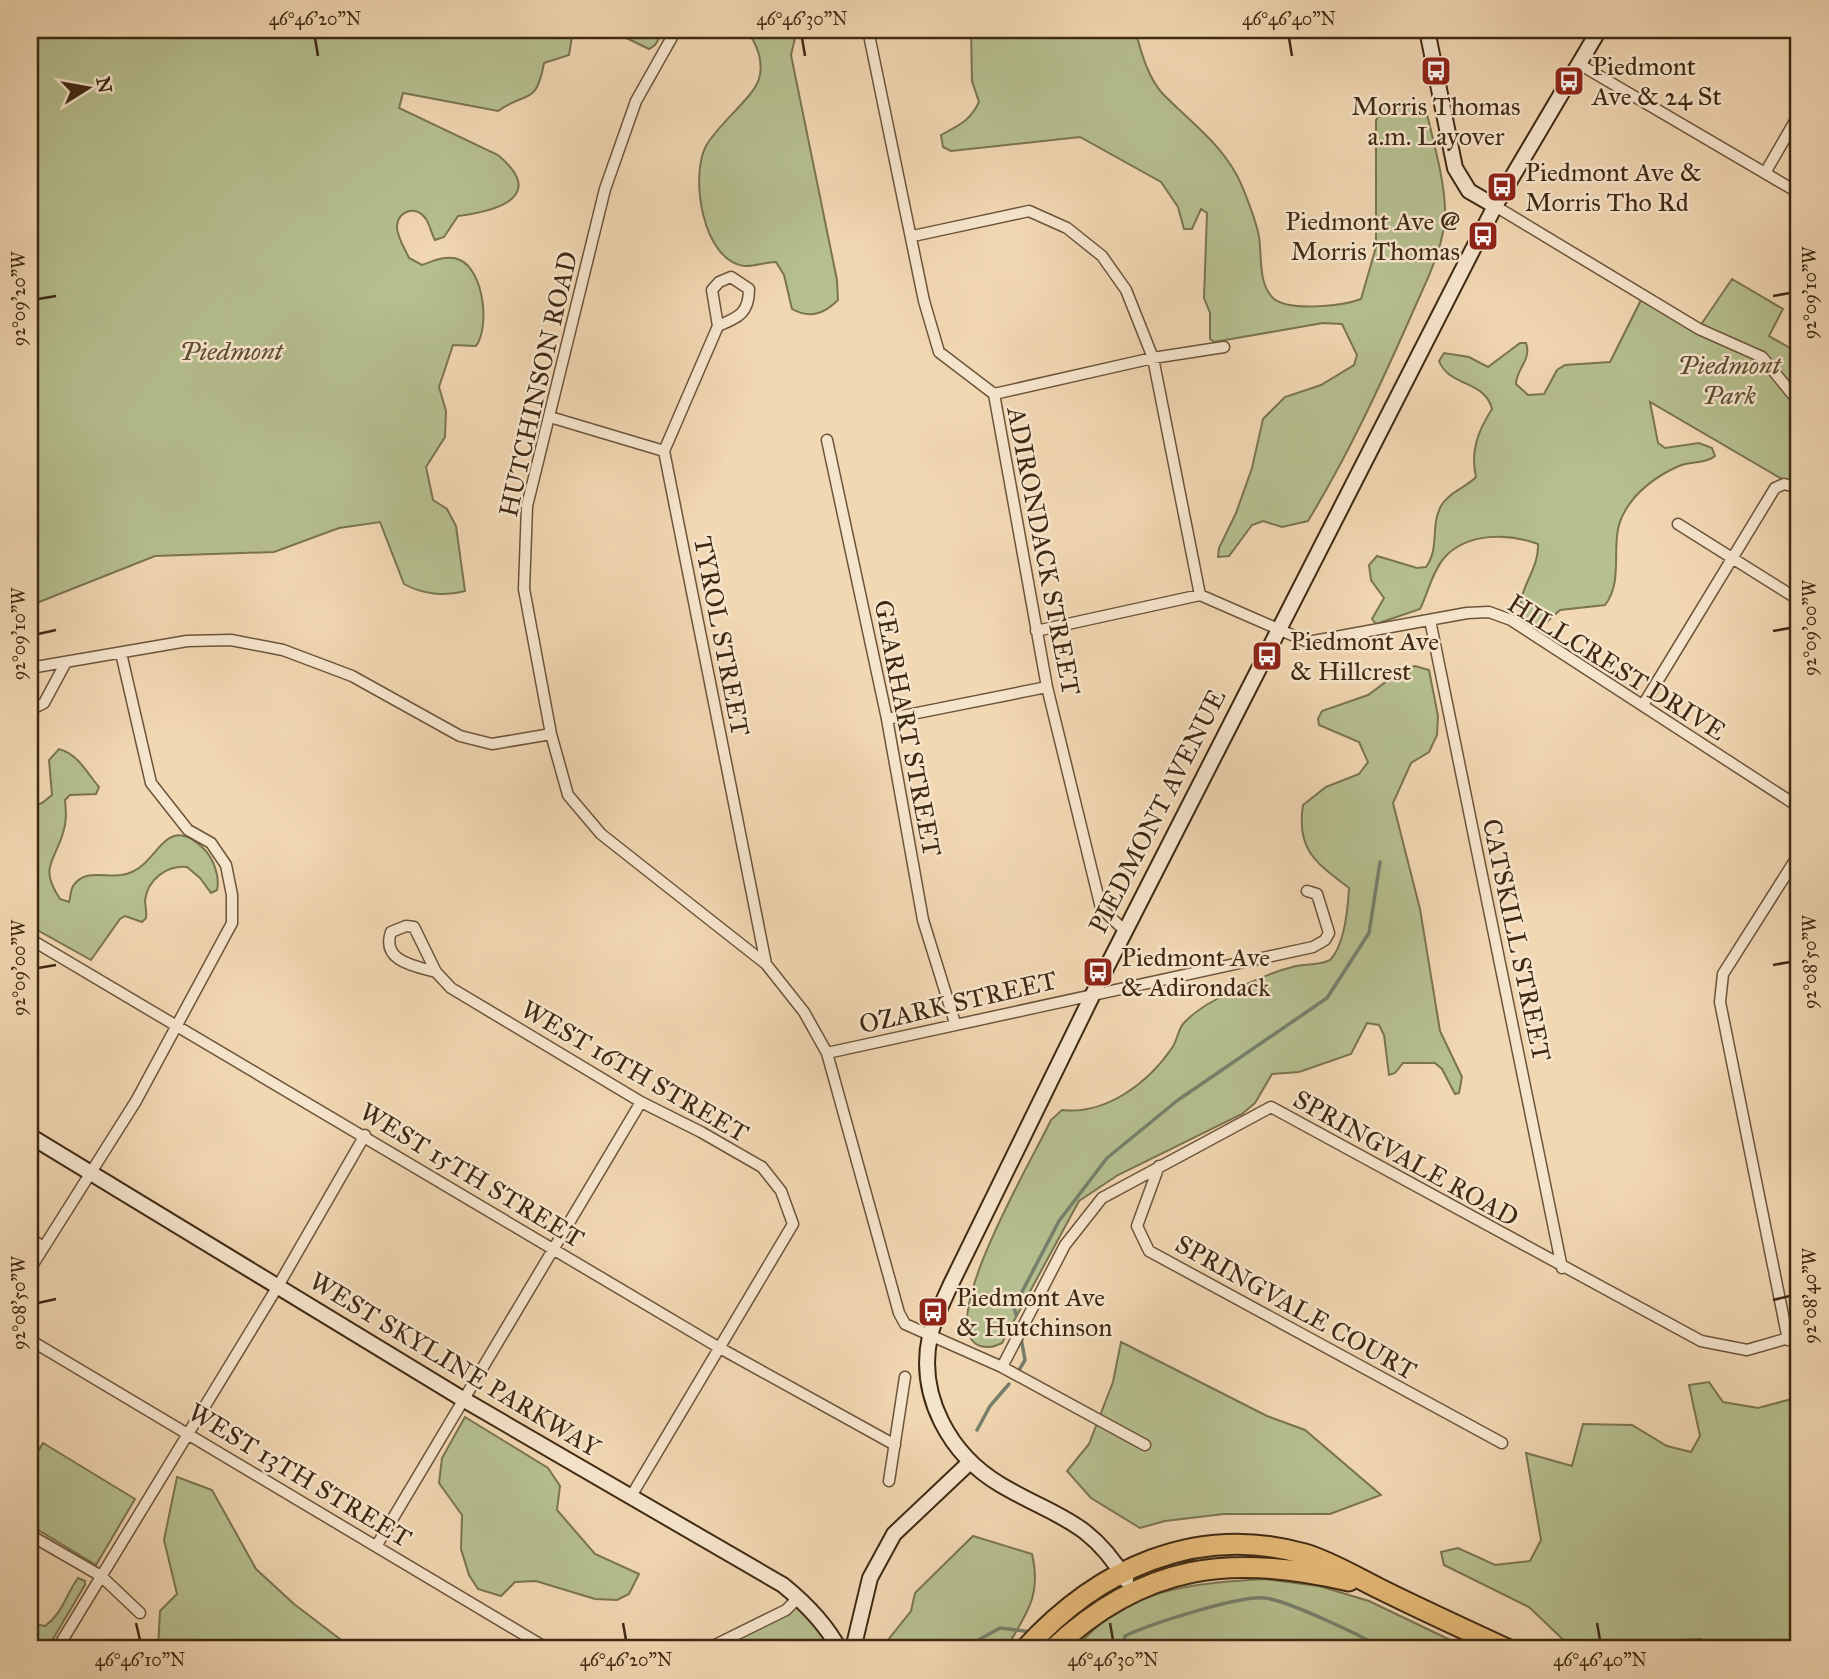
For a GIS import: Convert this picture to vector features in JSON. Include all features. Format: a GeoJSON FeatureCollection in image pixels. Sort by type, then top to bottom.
{"type":"FeatureCollection","features":[{"type":"Feature","properties":{"kind":"highway"},"geometry":{"type":"LineString","coordinates":[[1034,1639],[1071,1603],[1120,1571],[1199,1547],[1265,1546],[1324,1561],[1507,1649]]}},
{"type":"Feature","properties":{"kind":"highway"},"geometry":{"type":"LineString","coordinates":[[1059,1644],[1107,1604],[1132,1591],[1202,1569],[1248,1566],[1304,1571],[1377,1587]]}},
{"type":"Feature","properties":{"kind":"main road"},"geometry":{"type":"LineString","coordinates":[[1427,30],[1455,168],[1469,191],[1495,206]]}},
{"type":"Feature","properties":{"kind":"main road","name":"PIEDMONT AVENUE"},"geometry":{"type":"LineString","coordinates":[[1132,1591],[1094,1538],[1075,1523],[1001,1485],[969,1463],[946,1431],[932,1394],[928,1370],[930,1336],[950,1286],[1093,994],[1495,206],[1599,30]]}},
{"type":"Feature","properties":{"kind":"main road","name":"WEST SKYLINE PARKWAY"},"geometry":{"type":"LineString","coordinates":[[30,1136],[461,1398],[783,1585],[799,1597],[831,1634],[839,1649]]}},
{"type":"Feature","properties":{"kind":"main road"},"geometry":{"type":"LineString","coordinates":[[853,1649],[870,1578],[894,1534],[969,1463]]}},
{"type":"Feature","properties":{"kind":"street","name":"HUTCHINSON ROAD"},"geometry":{"type":"LineString","coordinates":[[676,30],[636,102],[605,189],[527,506],[524,589],[551,734],[568,795],[601,834],[766,964],[804,1012],[827,1053],[899,1313],[905,1324],[1002,1367],[1145,1445]]}},
{"type":"Feature","properties":{"kind":"street","name":"ADIRONDACK STREET"},"geometry":{"type":"LineString","coordinates":[[868,30],[913,236],[924,301],[939,352],[994,394],[1047,687],[1101,908],[1125,931]]}},
{"type":"Feature","properties":{"kind":"street"},"geometry":{"type":"LineString","coordinates":[[1579,64],[1799,193]]}},
{"type":"Feature","properties":{"kind":"street"},"geometry":{"type":"LineString","coordinates":[[1765,173],[1799,114]]}},
{"type":"Feature","properties":{"kind":"street"},"geometry":{"type":"LineString","coordinates":[[1495,206],[1699,329],[1762,357],[1793,395]]}},
{"type":"Feature","properties":{"kind":"street"},"geometry":{"type":"LineString","coordinates":[[913,236],[1029,211],[1067,228],[1102,256],[1126,290],[1153,358],[1200,595],[1036,631]]}},
{"type":"Feature","properties":{"kind":"street"},"geometry":{"type":"LineString","coordinates":[[550,417],[664,451],[718,326],[712,290],[719,282],[731,278],[749,289],[749,305],[740,317],[718,326]]}},
{"type":"Feature","properties":{"kind":"street"},"geometry":{"type":"LineString","coordinates":[[994,394],[1153,358],[1224,347]]}},
{"type":"Feature","properties":{"kind":"street","name":"GEARHART STREET"},"geometry":{"type":"LineString","coordinates":[[827,440],[887,719],[923,920],[955,1023]]}},
{"type":"Feature","properties":{"kind":"street","name":"TYROL STREET"},"geometry":{"type":"LineString","coordinates":[[664,451],[766,964]]}},
{"type":"Feature","properties":{"kind":"street"},"geometry":{"type":"LineString","coordinates":[[1643,705],[1775,488],[1784,484],[1799,488]]}},
{"type":"Feature","properties":{"kind":"street"},"geometry":{"type":"LineString","coordinates":[[1678,524],[1799,600]]}},
{"type":"Feature","properties":{"kind":"street","name":"HILLCREST DRIVE"},"geometry":{"type":"LineString","coordinates":[[1200,595],[1308,642],[1489,612],[1511,620],[1799,807]]}},
{"type":"Feature","properties":{"kind":"street","name":"CATSKILL STREET"},"geometry":{"type":"LineString","coordinates":[[1430,620],[1562,1268]]}},
{"type":"Feature","properties":{"kind":"street"},"geometry":{"type":"LineString","coordinates":[[30,668],[187,641],[231,640],[283,650],[352,676],[460,736],[492,744],[551,734]]}},
{"type":"Feature","properties":{"kind":"street"},"geometry":{"type":"LineString","coordinates":[[30,1269],[179,1026],[232,923],[232,895],[226,865],[211,843],[188,830],[150,783],[121,653]]}},
{"type":"Feature","properties":{"kind":"street"},"geometry":{"type":"LineString","coordinates":[[30,710],[44,703],[65,664]]}},
{"type":"Feature","properties":{"kind":"street"},"geometry":{"type":"LineString","coordinates":[[887,719],[1047,687]]}},
{"type":"Feature","properties":{"kind":"street"},"geometry":{"type":"LineString","coordinates":[[1788,1340],[1720,1002],[1723,974],[1799,854]]}},
{"type":"Feature","properties":{"kind":"street","name":"OZARK STREET"},"geometry":{"type":"LineString","coordinates":[[827,1053],[1313,947],[1325,940],[1329,933],[1317,894],[1307,891]]}},
{"type":"Feature","properties":{"kind":"street","name":"WEST 16TH STREET"},"geometry":{"type":"LineString","coordinates":[[436,972],[407,965],[391,951],[387,943],[391,932],[414,926],[436,972],[451,988],[641,1102],[762,1167],[781,1191],[793,1224],[719,1347]]}},
{"type":"Feature","properties":{"kind":"street","name":"WEST 15TH STREET"},"geometry":{"type":"LineString","coordinates":[[30,939],[719,1347],[895,1445]]}},
{"type":"Feature","properties":{"kind":"street"},"geometry":{"type":"LineString","coordinates":[[377,1545],[461,1398],[641,1102]]}},
{"type":"Feature","properties":{"kind":"street","name":"SPRINGVALE ROAD"},"geometry":{"type":"LineString","coordinates":[[1002,1367],[1065,1245],[1102,1198],[1271,1107],[1562,1268],[1701,1341],[1747,1350],[1799,1335]]}},
{"type":"Feature","properties":{"kind":"street"},"geometry":{"type":"LineString","coordinates":[[57,1649],[278,1286],[365,1135]]}},
{"type":"Feature","properties":{"kind":"street","name":"SPRINGVALE COURT"},"geometry":{"type":"LineString","coordinates":[[1159,1166],[1137,1226],[1149,1251],[1502,1443]]}},
{"type":"Feature","properties":{"kind":"street"},"geometry":{"type":"LineString","coordinates":[[30,1238],[43,1247]]}},
{"type":"Feature","properties":{"kind":"street","name":"WEST 13TH STREET"},"geometry":{"type":"LineString","coordinates":[[30,1340],[548,1649]]}},
{"type":"Feature","properties":{"kind":"street"},"geometry":{"type":"LineString","coordinates":[[630,1498],[719,1347]]}},
{"type":"Feature","properties":{"kind":"street"},"geometry":{"type":"LineString","coordinates":[[889,1481],[905,1377]]}},
{"type":"Feature","properties":{"kind":"street"},"geometry":{"type":"LineString","coordinates":[[30,1535],[101,1576],[140,1613]]}},
{"type":"Feature","properties":{"kind":"street"},"geometry":{"type":"LineString","coordinates":[[708,1649],[786,1610],[799,1597]]}},
{"type":"Feature","properties":{"kind":"green space","name":"Piedmont"},"geometry":{"type":"Polygon","coordinates":[[[30,30],[573,30],[569,55],[544,63],[534,92],[498,111],[403,93],[399,108],[498,155],[512,169],[518,182],[517,191],[511,199],[501,206],[458,216],[444,237],[435,240],[426,219],[418,212],[404,213],[397,226],[399,238],[409,258],[422,265],[455,258],[468,266],[475,275],[482,300],[483,326],[476,346],[453,345],[439,387],[446,411],[445,437],[426,467],[433,500],[447,509],[456,526],[465,591],[434,594],[404,584],[380,522],[339,528],[274,552],[155,556],[34,604],[30,601],[30,30]]]}},
{"type":"Feature","properties":{"kind":"green space"},"geometry":{"type":"Polygon","coordinates":[[[610,30],[664,30],[655,45],[649,49],[610,30]]]}},
{"type":"Feature","properties":{"kind":"green space"},"geometry":{"type":"Polygon","coordinates":[[[746,30],[805,30],[795,38],[791,55],[837,280],[838,300],[816,314],[805,314],[792,309],[784,275],[776,262],[744,266],[730,260],[718,249],[703,215],[699,177],[706,146],[750,94],[759,79],[761,66],[758,53],[746,30]]]}},
{"type":"Feature","properties":{"kind":"green space"},"geometry":{"type":"Polygon","coordinates":[[[971,30],[1135,30],[1152,79],[1162,93],[1217,147],[1235,172],[1256,224],[1265,285],[1273,298],[1291,305],[1342,304],[1361,299],[1376,247],[1376,120],[1384,106],[1396,103],[1411,103],[1426,110],[1443,184],[1445,209],[1442,237],[1428,277],[1375,394],[1337,471],[1308,521],[1282,527],[1263,521],[1252,525],[1229,556],[1218,557],[1219,548],[1236,513],[1252,468],[1263,419],[1285,397],[1321,385],[1354,365],[1357,355],[1342,324],[1323,323],[1214,342],[1210,339],[1210,313],[1204,298],[1207,213],[1201,209],[1192,229],[1184,229],[1178,207],[1161,182],[1080,137],[951,151],[943,147],[941,135],[968,118],[979,102],[972,81],[971,30]]]}},
{"type":"Feature","properties":{"kind":"green space","name":"Piedmont Park"},"geometry":{"type":"Polygon","coordinates":[[[1732,279],[1783,309],[1769,336],[1799,353],[1799,489],[1650,402],[1658,443],[1665,448],[1699,443],[1712,448],[1715,456],[1683,464],[1663,474],[1641,490],[1630,504],[1617,534],[1614,583],[1605,605],[1560,610],[1540,628],[1533,629],[1524,619],[1521,599],[1534,568],[1538,544],[1514,538],[1489,537],[1464,543],[1444,558],[1433,576],[1420,609],[1376,624],[1372,619],[1384,598],[1371,580],[1369,565],[1377,556],[1417,568],[1426,567],[1433,552],[1436,521],[1441,506],[1476,477],[1476,442],[1492,409],[1482,393],[1444,369],[1439,361],[1444,353],[1469,357],[1488,367],[1520,343],[1526,343],[1527,354],[1516,384],[1528,395],[1544,394],[1557,370],[1565,365],[1610,362],[1643,296],[1698,329],[1732,279]]]}},
{"type":"Feature","properties":{"kind":"green space"},"geometry":{"type":"Polygon","coordinates":[[[1415,666],[1429,670],[1438,716],[1437,735],[1429,752],[1411,763],[1393,803],[1420,909],[1440,1031],[1462,1077],[1459,1093],[1455,1094],[1442,1069],[1435,1063],[1403,1063],[1395,1073],[1389,1075],[1384,1035],[1379,1025],[1367,1023],[1351,1054],[1299,1072],[1272,1074],[1255,1103],[1242,1114],[1118,1175],[1079,1201],[1002,1343],[989,1347],[976,1344],[967,1329],[969,1303],[979,1271],[1010,1199],[1051,1120],[1062,1110],[1078,1110],[1110,1102],[1138,1084],[1172,1048],[1183,1024],[1208,1004],[1273,973],[1328,961],[1336,952],[1345,925],[1349,888],[1311,854],[1303,833],[1303,805],[1326,787],[1359,774],[1368,762],[1359,742],[1319,725],[1318,719],[1322,711],[1368,695],[1402,670],[1415,666]]]}},
{"type":"Feature","properties":{"kind":"green space"},"geometry":{"type":"Polygon","coordinates":[[[59,749],[72,755],[99,787],[96,794],[70,795],[65,800],[64,829],[49,872],[60,899],[69,902],[73,886],[85,876],[124,875],[132,872],[142,866],[164,842],[181,835],[192,839],[205,850],[217,874],[217,890],[211,893],[187,867],[172,868],[160,875],[147,892],[146,918],[142,922],[125,916],[120,919],[91,960],[30,926],[30,807],[42,803],[52,795],[49,760],[59,749]]]}},
{"type":"Feature","properties":{"kind":"green space"},"geometry":{"type":"Polygon","coordinates":[[[1121,1342],[1267,1416],[1305,1430],[1381,1495],[1330,1514],[1224,1514],[1165,1521],[1140,1528],[1091,1498],[1067,1471],[1089,1444],[1113,1382],[1121,1342]]]}},
{"type":"Feature","properties":{"kind":"green space"},"geometry":{"type":"Polygon","coordinates":[[[1709,1382],[1723,1402],[1758,1408],[1799,1397],[1799,1649],[1710,1649],[1701,1639],[1660,1641],[1659,1649],[1573,1649],[1529,1607],[1444,1565],[1441,1552],[1458,1548],[1495,1565],[1530,1561],[1541,1540],[1526,1453],[1572,1466],[1583,1424],[1632,1425],[1667,1446],[1691,1452],[1700,1436],[1689,1385],[1709,1382]]]}},
{"type":"Feature","properties":{"kind":"green space"},"geometry":{"type":"Polygon","coordinates":[[[465,1417],[548,1468],[560,1486],[557,1510],[595,1554],[639,1574],[629,1594],[617,1600],[595,1599],[536,1581],[515,1582],[501,1596],[478,1589],[469,1575],[461,1549],[462,1515],[439,1483],[442,1458],[465,1417]]]}},
{"type":"Feature","properties":{"kind":"green space"},"geometry":{"type":"Polygon","coordinates":[[[43,1443],[135,1499],[96,1565],[30,1525],[30,1465],[43,1443]]]}},
{"type":"Feature","properties":{"kind":"green space"},"geometry":{"type":"Polygon","coordinates":[[[177,1477],[212,1490],[256,1569],[294,1604],[353,1649],[158,1649],[160,1611],[177,1594],[164,1540],[177,1477]]]}},
{"type":"Feature","properties":{"kind":"green space"},"geometry":{"type":"Polygon","coordinates":[[[973,1536],[1032,1554],[1035,1582],[1030,1604],[1006,1649],[885,1649],[884,1645],[911,1611],[915,1593],[973,1536]]]}},
{"type":"Feature","properties":{"kind":"green space"},"geometry":{"type":"Polygon","coordinates":[[[78,1578],[85,1581],[85,1585],[47,1649],[30,1649],[30,1623],[45,1626],[51,1621],[78,1578]]]}},
{"type":"Feature","properties":{"kind":"green space"},"geometry":{"type":"Polygon","coordinates":[[[1264,1579],[1319,1586],[1369,1601],[1469,1649],[1073,1649],[1110,1616],[1146,1598],[1184,1587],[1264,1579]]]}},
{"type":"Feature","properties":{"kind":"green space"},"geometry":{"type":"Polygon","coordinates":[[[799,1597],[839,1649],[722,1649],[799,1597]]]}},
{"type":"Feature","properties":{"kind":"waterway"},"geometry":{"type":"LineString","coordinates":[[1016,1315],[1014,1307],[1059,1221],[1107,1158],[1178,1100],[1327,998],[1369,933],[1380,862]]}},
{"type":"Feature","properties":{"kind":"waterway"},"geometry":{"type":"LineString","coordinates":[[1019,1370],[1025,1360],[1021,1338]]}},
{"type":"Feature","properties":{"kind":"waterway"},"geometry":{"type":"LineString","coordinates":[[977,1430],[990,1406],[1009,1384]]}},
{"type":"Feature","properties":{"kind":"waterway"},"geometry":{"type":"LineString","coordinates":[[1123,1649],[1125,1636],[1195,1611],[1253,1598],[1265,1598],[1307,1612],[1384,1649]]}},
{"type":"Feature","properties":{"kind":"waterway"},"geometry":{"type":"LineString","coordinates":[[962,1649],[1000,1628],[1031,1632]]}},
{"type":"Feature","properties":{"kind":"waterway"},"geometry":{"type":"LineString","coordinates":[[182,1641],[184,1649]]}},
{"type":"Feature","properties":{"kind":"waterway"},"geometry":{"type":"LineString","coordinates":[[1069,1643],[1082,1649]]}},
{"type":"Feature","properties":{"kind":"waterway"},"geometry":{"type":"LineString","coordinates":[[1689,1649],[1696,1649]]}},
{"type":"Feature","properties":{"kind":"place","name":"Morris Thomas a.m. Layover"},"geometry":{"type":"Point","coordinates":[1436,71]}},
{"type":"Feature","properties":{"kind":"place","name":"Piedmont Ave & 24 St"},"geometry":{"type":"Point","coordinates":[1569,81]}},
{"type":"Feature","properties":{"kind":"place","name":"Piedmont Ave & Morris Tho Rd"},"geometry":{"type":"Point","coordinates":[1502,187]}},
{"type":"Feature","properties":{"kind":"place","name":"Piedmont Ave @ Morris Thomas"},"geometry":{"type":"Point","coordinates":[1483,236]}},
{"type":"Feature","properties":{"kind":"place","name":"Piedmont Ave & Hillcrest"},"geometry":{"type":"Point","coordinates":[1267,656]}},
{"type":"Feature","properties":{"kind":"place","name":"Piedmont Ave & Adirondack"},"geometry":{"type":"Point","coordinates":[1098,972]}},
{"type":"Feature","properties":{"kind":"place","name":"Piedmont Ave & Hutchinson"},"geometry":{"type":"Point","coordinates":[933,1312]}}]}
